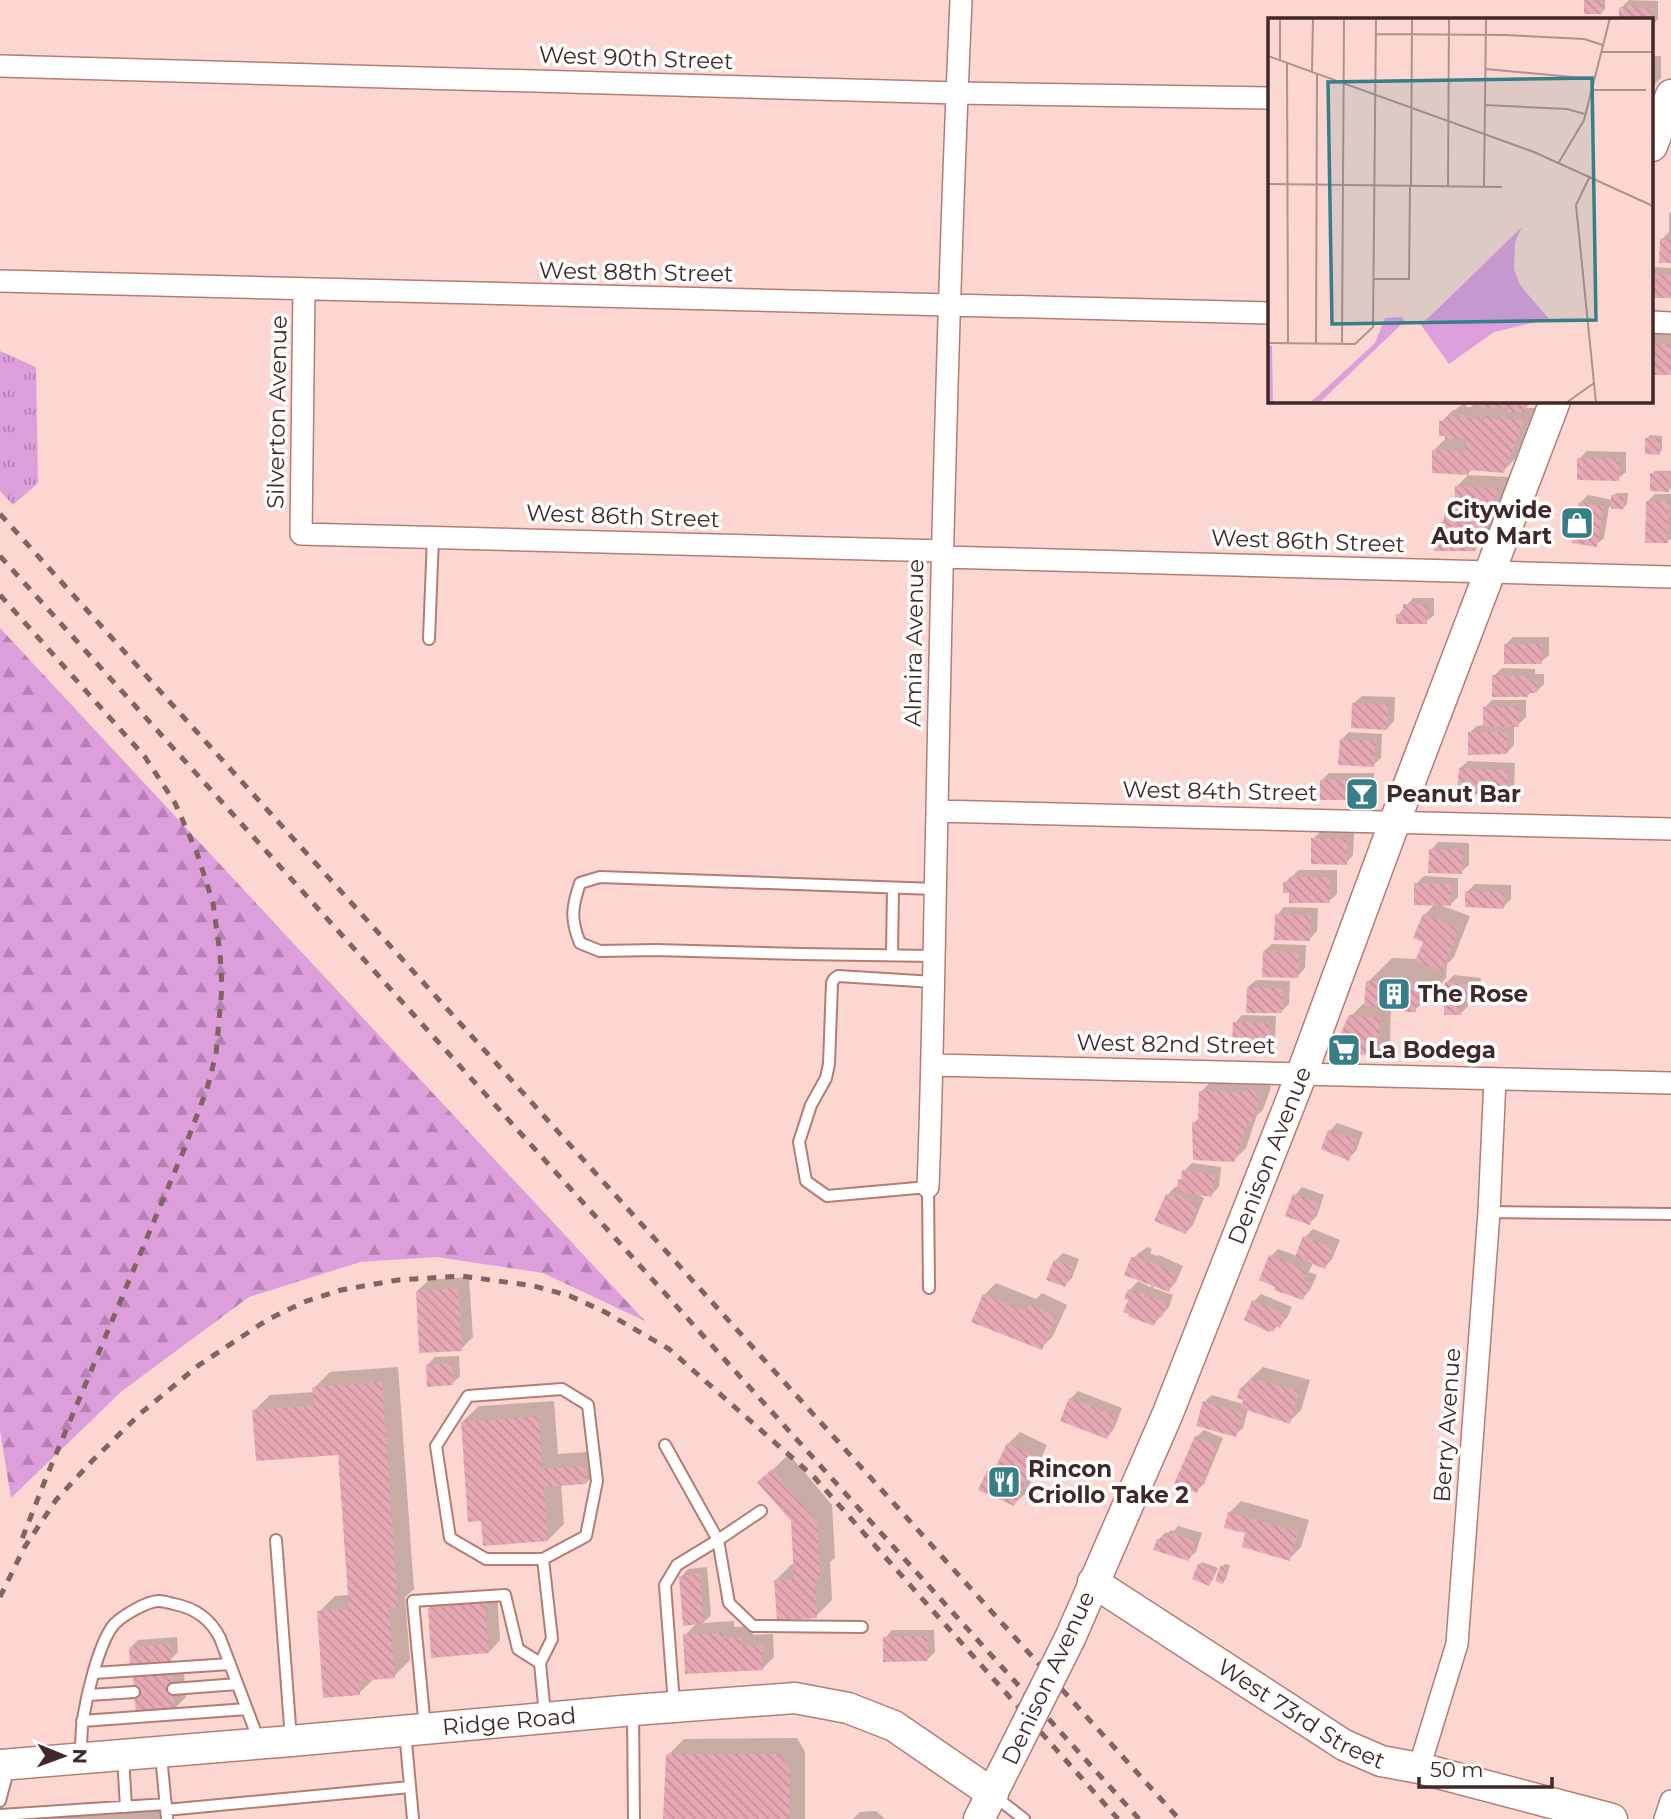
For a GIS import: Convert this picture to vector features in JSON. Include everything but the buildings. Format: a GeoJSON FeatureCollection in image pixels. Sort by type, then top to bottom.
{"type":"FeatureCollection","features":[{"type":"Feature","properties":{"kind":"main road"},"geometry":{"type":"LineString","coordinates":[[1654,140],[1666,101]]}},
{"type":"Feature","properties":{"kind":"main road","name":"Denison Avenue"},"geometry":{"type":"LineString","coordinates":[[986,1807],[1071,1636],[1168,1413],[1303,1073],[1395,821],[1555,402]]}},
{"type":"Feature","properties":{"kind":"main road","name":"West 73rd Street"},"geometry":{"type":"LineString","coordinates":[[1093,1581],[1344,1745],[1381,1761],[1419,1768],[1597,1817]]}},
{"type":"Feature","properties":{"kind":"main road","name":"Ridge Road"},"geometry":{"type":"LineString","coordinates":[[5,1765],[675,1706],[795,1698],[848,1708],[894,1726],[986,1807]]}},
{"type":"Feature","properties":{"kind":"street","name":"Almira Avenue"},"geometry":{"type":"LineString","coordinates":[[928,1187],[933,1065],[943,554],[961,0]]}},
{"type":"Feature","properties":{"kind":"street","name":"West 90th Street"},"geometry":{"type":"LineString","coordinates":[[0,66],[957,93],[1268,98]]}},
{"type":"Feature","properties":{"kind":"street","name":"West 88th Street"},"geometry":{"type":"LineString","coordinates":[[0,281],[1268,313]]}},
{"type":"Feature","properties":{"kind":"street","name":"Silverton Avenue"},"geometry":{"type":"LineString","coordinates":[[301,534],[304,290]]}},
{"type":"Feature","properties":{"kind":"street","name":"West 86th Street"},"geometry":{"type":"LineString","coordinates":[[301,534],[1671,577]]}},
{"type":"Feature","properties":{"kind":"street","name":"West 84th Street"},"geometry":{"type":"LineString","coordinates":[[937,811],[1671,829]]}},
{"type":"Feature","properties":{"kind":"street","name":"West 82nd Street"},"geometry":{"type":"LineString","coordinates":[[933,1065],[1671,1083]]}},
{"type":"Feature","properties":{"kind":"street","name":"Berry Avenue"},"geometry":{"type":"LineString","coordinates":[[1419,1768],[1457,1644],[1489,1212],[1495,1079]]}},
{"type":"Feature","properties":{"kind":"street"},"geometry":{"type":"LineString","coordinates":[[1665,1819],[1671,1801]]}},
{"type":"Feature","properties":{"kind":"lane"},"geometry":{"type":"LineString","coordinates":[[429,639],[433,537]]}},
{"type":"Feature","properties":{"kind":"lane"},"geometry":{"type":"LineString","coordinates":[[934,956],[600,951],[580,943],[573,927],[574,902],[580,883],[600,877],[936,888]]}},
{"type":"Feature","properties":{"kind":"lane"},"geometry":{"type":"LineString","coordinates":[[891,955],[893,888]]}},
{"type":"Feature","properties":{"kind":"lane"},"geometry":{"type":"LineString","coordinates":[[928,1187],[827,1196],[806,1181],[799,1142],[811,1105],[826,1078],[834,979],[838,976],[934,982]]}},
{"type":"Feature","properties":{"kind":"lane","name":"Almira Avenue"},"geometry":{"type":"LineString","coordinates":[[928,1187],[929,1287]]}},
{"type":"Feature","properties":{"kind":"lane"},"geometry":{"type":"LineString","coordinates":[[1489,1212],[1671,1214]]}},
{"type":"Feature","properties":{"kind":"lane"},"geometry":{"type":"LineString","coordinates":[[562,1389],[588,1405],[597,1481],[586,1536],[543,1559],[486,1559],[450,1538],[436,1446],[468,1396],[562,1389]]}},
{"type":"Feature","properties":{"kind":"lane"},"geometry":{"type":"LineString","coordinates":[[665,1445],[718,1540],[729,1603],[753,1626],[862,1627]]}},
{"type":"Feature","properties":{"kind":"lane"},"geometry":{"type":"LineString","coordinates":[[675,1706],[665,1585],[677,1565],[761,1511]]}},
{"type":"Feature","properties":{"kind":"lane"},"geometry":{"type":"LineString","coordinates":[[276,1540],[291,1741]]}},
{"type":"Feature","properties":{"kind":"lane"},"geometry":{"type":"LineString","coordinates":[[543,1559],[552,1639],[540,1663],[545,1718]]}},
{"type":"Feature","properties":{"kind":"lane"},"geometry":{"type":"LineString","coordinates":[[413,1819],[410,1787],[415,1730],[413,1601],[505,1595],[518,1649],[540,1663]]}},
{"type":"Feature","properties":{"kind":"lane"},"geometry":{"type":"LineString","coordinates":[[81,1758],[82,1721],[96,1665],[113,1625],[148,1602],[158,1601],[180,1605],[206,1618],[214,1626],[260,1744]]}},
{"type":"Feature","properties":{"kind":"lane"},"geometry":{"type":"LineString","coordinates":[[94,1673],[230,1664]]}},
{"type":"Feature","properties":{"kind":"lane"},"geometry":{"type":"LineString","coordinates":[[173,1689],[237,1684]]}},
{"type":"Feature","properties":{"kind":"lane"},"geometry":{"type":"LineString","coordinates":[[89,1695],[134,1692]]}},
{"type":"Feature","properties":{"kind":"lane"},"geometry":{"type":"LineString","coordinates":[[82,1721],[247,1709]]}},
{"type":"Feature","properties":{"kind":"lane"},"geometry":{"type":"LineString","coordinates":[[633,1710],[634,1819]]}},
{"type":"Feature","properties":{"kind":"lane"},"geometry":{"type":"LineString","coordinates":[[160,1752],[166,1811]]}},
{"type":"Feature","properties":{"kind":"lane"},"geometry":{"type":"LineString","coordinates":[[123,1755],[127,1807]]}},
{"type":"Feature","properties":{"kind":"lane"},"geometry":{"type":"LineString","coordinates":[[0,1801],[5,1765]]}},
{"type":"Feature","properties":{"kind":"lane"},"geometry":{"type":"LineString","coordinates":[[0,1815],[127,1807],[166,1811],[410,1787]]}},
{"type":"Feature","properties":{"kind":"lane"},"geometry":{"type":"LineString","coordinates":[[986,1807],[1024,1819]]}},
{"type":"Feature","properties":{"kind":"green space"},"geometry":{"type":"Polygon","coordinates":[[[0,351],[36,367],[38,483],[13,505],[0,491],[0,351]]]}},
{"type":"Feature","properties":{"kind":"green space"},"geometry":{"type":"Polygon","coordinates":[[[0,628],[645,1321],[543,1273],[437,1257],[360,1262],[249,1297],[122,1391],[11,1498],[0,1430],[0,628]]]}},
{"type":"Feature","properties":{"kind":"railway"},"geometry":{"type":"LineString","coordinates":[[0,514],[1179,1819]]}},
{"type":"Feature","properties":{"kind":"railway"},"geometry":{"type":"LineString","coordinates":[[0,556],[1139,1819]]}},
{"type":"Feature","properties":{"kind":"railway"},"geometry":{"type":"LineString","coordinates":[[0,595],[145,757],[175,803],[197,853],[213,903],[222,987],[216,1054],[207,1089],[22,1539]]}},
{"type":"Feature","properties":{"kind":"railway"},"geometry":{"type":"LineString","coordinates":[[0,1597],[24,1548],[56,1500],[92,1461],[141,1413],[199,1365],[267,1320],[304,1302],[341,1290],[398,1280],[462,1276],[534,1286],[570,1296],[605,1312],[669,1349],[814,1477],[1118,1819]]}},
{"type":"Feature","properties":{"kind":"place","name":"Citywide Auto Mart"},"geometry":{"type":"Point","coordinates":[1577,523]}},
{"type":"Feature","properties":{"kind":"place","name":"Peanut Bar"},"geometry":{"type":"Point","coordinates":[1362,794]}},
{"type":"Feature","properties":{"kind":"place","name":"The Rose"},"geometry":{"type":"Point","coordinates":[1394,994]}},
{"type":"Feature","properties":{"kind":"place","name":"La Bodega"},"geometry":{"type":"Point","coordinates":[1344,1050]}},
{"type":"Feature","properties":{"kind":"place","name":"Rincon Criollo Take 2"},"geometry":{"type":"Point","coordinates":[1004,1482]}}]}
